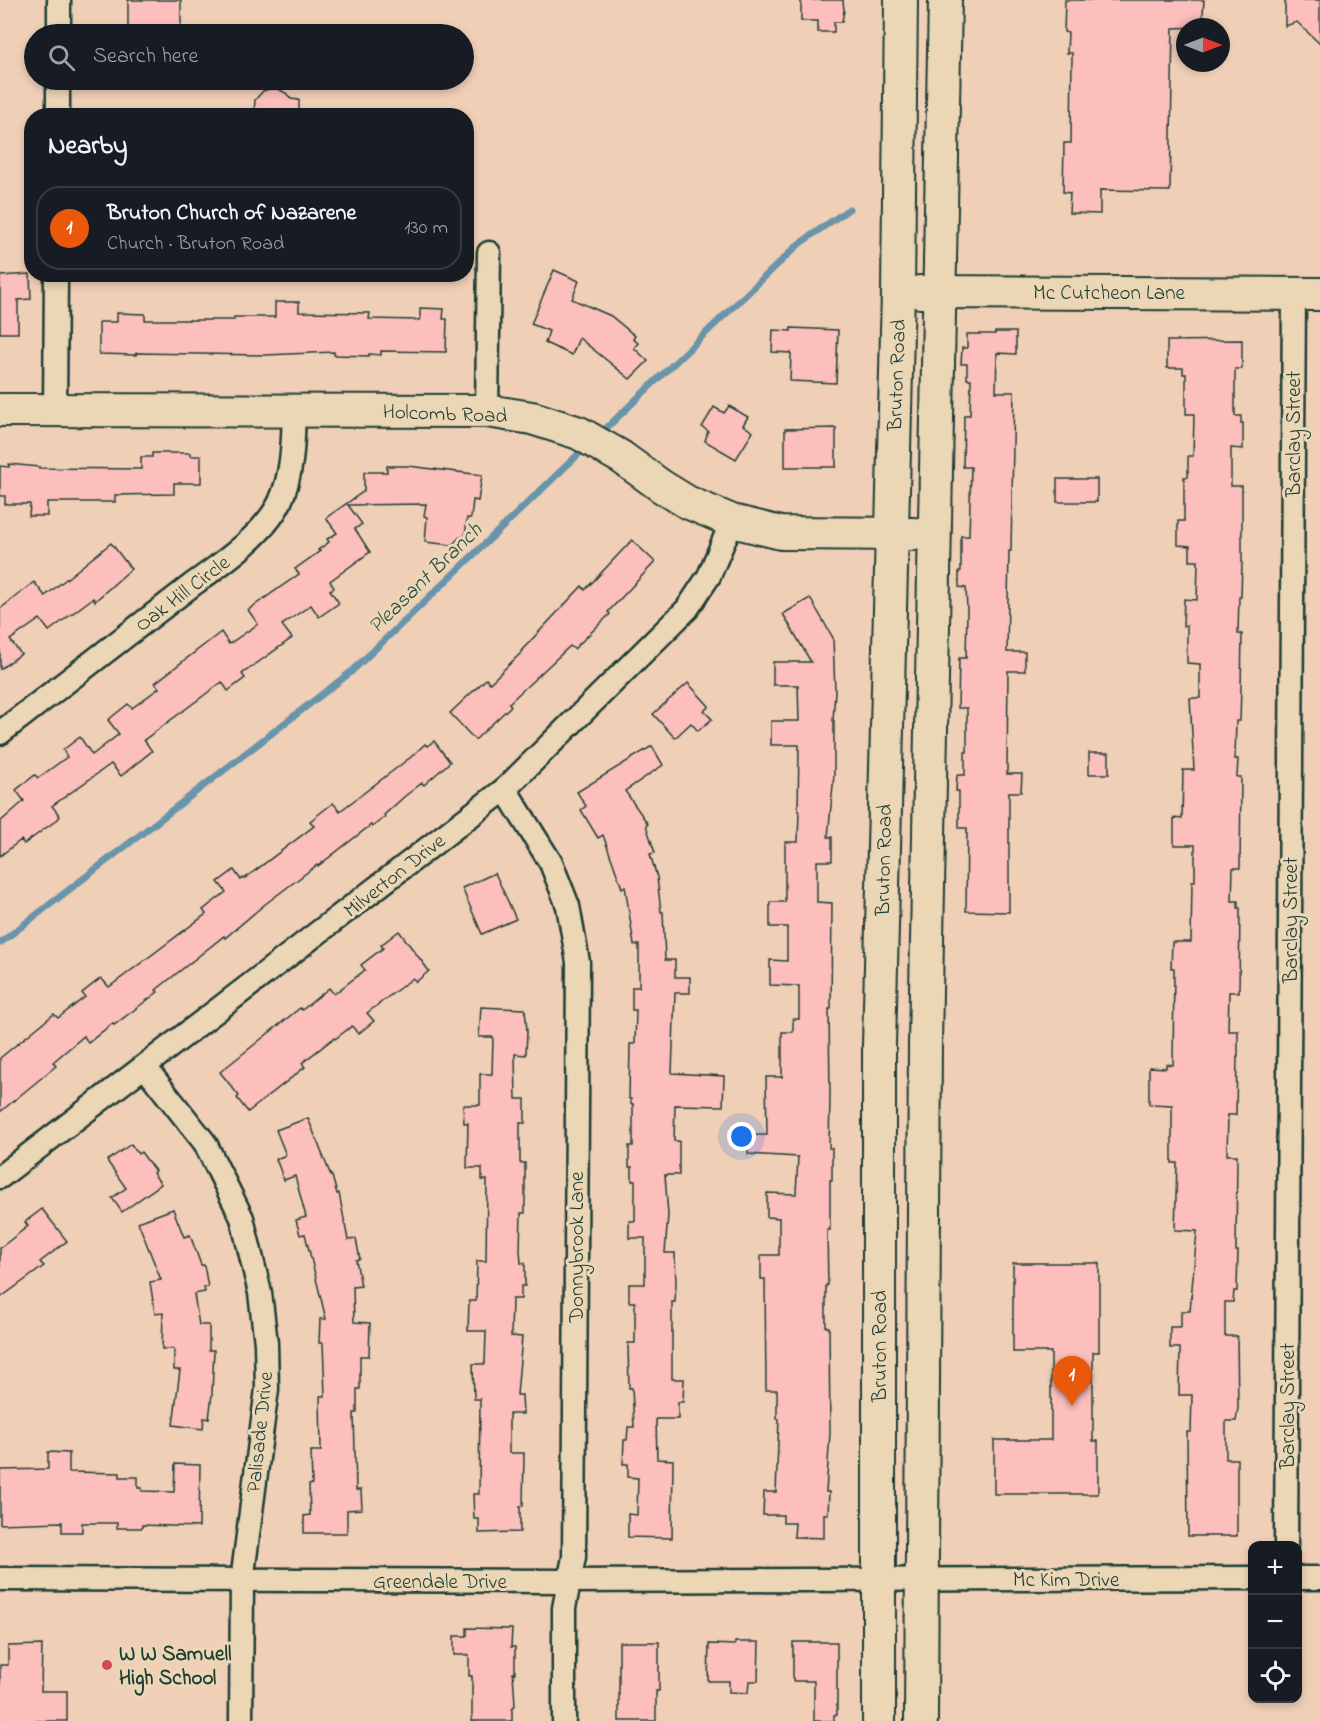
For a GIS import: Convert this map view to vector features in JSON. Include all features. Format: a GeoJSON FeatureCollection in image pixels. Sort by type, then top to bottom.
{"type":"FeatureCollection","features":[{"type":"Feature","properties":{"kind":"main road","name":"Bruton Road"},"geometry":{"type":"LineString","coordinates":[[879,1721],[879,1045],[898,292],[901,0]]}},
{"type":"Feature","properties":{"kind":"main road","name":"Bruton Road"},"geometry":{"type":"LineString","coordinates":[[921,1721],[925,1044],[945,0]]}},
{"type":"Feature","properties":{"kind":"main road","name":"Mc Cutcheon Lane"},"geometry":{"type":"LineString","coordinates":[[898,292],[1307,294]]}},
{"type":"Feature","properties":{"kind":"main road","name":"Holcomb Road"},"geometry":{"type":"LineString","coordinates":[[0,410],[487,411],[532,418],[579,433],[609,450],[687,502],[732,521],[781,532],[935,534]]}},
{"type":"Feature","properties":{"kind":"main road"},"geometry":{"type":"LineString","coordinates":[[879,1045],[925,1044]]}},
{"type":"Feature","properties":{"kind":"street"},"geometry":{"type":"LineString","coordinates":[[59,0],[59,24]]}},
{"type":"Feature","properties":{"kind":"street"},"geometry":{"type":"LineString","coordinates":[[58,90],[58,108]]}},
{"type":"Feature","properties":{"kind":"street"},"geometry":{"type":"LineString","coordinates":[[487,411],[489,253]]}},
{"type":"Feature","properties":{"kind":"street"},"geometry":{"type":"LineString","coordinates":[[55,411],[56,282]]}},
{"type":"Feature","properties":{"kind":"street","name":"Barclay Street"},"geometry":{"type":"LineString","coordinates":[[1286,1541],[1307,294]]}},
{"type":"Feature","properties":{"kind":"street","name":"Oak Hill Circle"},"geometry":{"type":"LineString","coordinates":[[0,733],[224,562],[264,526],[279,502],[288,474],[293,446],[294,410]]}},
{"type":"Feature","properties":{"kind":"street","name":"Milverton Drive"},"geometry":{"type":"LineString","coordinates":[[0,1177],[505,789],[687,609],[709,576],[732,521]]}},
{"type":"Feature","properties":{"kind":"street","name":"Donnybrook Lane"},"geometry":{"type":"LineString","coordinates":[[505,789],[551,863],[568,906],[578,962],[574,1557],[564,1608],[564,1721]]}},
{"type":"Feature","properties":{"kind":"street","name":"Palisade Drive"},"geometry":{"type":"LineString","coordinates":[[145,1067],[205,1143],[242,1218],[260,1293],[266,1343],[267,1389],[242,1581],[241,1721]]}},
{"type":"Feature","properties":{"kind":"street","name":"Mc Kim Drive"},"geometry":{"type":"LineString","coordinates":[[879,1580],[1248,1578]]}},
{"type":"Feature","properties":{"kind":"street"},"geometry":{"type":"LineString","coordinates":[[1302,1578],[1320,1578]]}},
{"type":"Feature","properties":{"kind":"street","name":"Greendale Drive"},"geometry":{"type":"LineString","coordinates":[[0,1580],[879,1580]]}},
{"type":"Feature","properties":{"kind":"building"},"geometry":{"type":"Polygon","coordinates":[[[128,0],[181,0],[181,24],[128,24],[128,0]]]}},
{"type":"Feature","properties":{"kind":"building"},"geometry":{"type":"Polygon","coordinates":[[[801,0],[843,0],[842,22],[834,22],[834,32],[818,32],[818,21],[801,21],[801,0]]]}},
{"type":"Feature","properties":{"kind":"building"},"geometry":{"type":"Polygon","coordinates":[[[1065,0],[1204,0],[1203,18],[1176,18],[1176,28],[1173,28],[1170,191],[1100,190],[1100,214],[1069,213],[1070,193],[1063,192],[1064,143],[1071,143],[1072,53],[1067,53],[1068,33],[1064,32],[1065,0]]]}},
{"type":"Feature","properties":{"kind":"building"},"geometry":{"type":"Polygon","coordinates":[[[1285,0],[1320,0],[1320,44],[1297,22],[1285,26],[1285,0]]]}},
{"type":"Feature","properties":{"kind":"building"},"geometry":{"type":"Polygon","coordinates":[[[280,90],[291,99],[299,100],[299,108],[254,108],[255,100],[263,91],[280,90]]]}},
{"type":"Feature","properties":{"kind":"building"},"geometry":{"type":"Polygon","coordinates":[[[554,270],[579,281],[572,299],[611,316],[635,336],[633,339],[638,343],[634,348],[648,361],[630,379],[579,338],[572,355],[545,343],[549,331],[531,324],[554,270]]]}},
{"type":"Feature","properties":{"kind":"building"},"geometry":{"type":"Polygon","coordinates":[[[24,274],[24,282],[30,282],[31,299],[18,300],[18,333],[0,333],[0,276],[24,274]]]}},
{"type":"Feature","properties":{"kind":"building"},"geometry":{"type":"Polygon","coordinates":[[[275,302],[299,302],[299,312],[370,313],[369,319],[420,320],[420,308],[444,309],[443,319],[447,319],[446,352],[381,351],[381,355],[369,354],[369,356],[334,355],[334,352],[266,355],[99,354],[99,322],[117,322],[117,313],[145,314],[145,320],[234,320],[234,317],[275,317],[275,302]]]}},
{"type":"Feature","properties":{"kind":"building"},"geometry":{"type":"Polygon","coordinates":[[[791,328],[838,330],[836,383],[790,381],[791,353],[772,352],[773,330],[791,331],[791,328]]]}},
{"type":"Feature","properties":{"kind":"building"},"geometry":{"type":"Polygon","coordinates":[[[995,332],[1016,332],[1016,354],[997,353],[996,392],[1014,392],[1007,652],[1025,652],[1025,671],[1008,671],[1007,774],[1022,774],[1021,792],[1009,792],[1009,912],[966,911],[967,828],[959,828],[959,791],[956,791],[957,775],[965,775],[965,752],[967,752],[967,708],[958,708],[959,658],[966,658],[967,610],[966,588],[959,587],[959,571],[961,571],[961,536],[969,536],[971,467],[963,467],[964,415],[970,415],[971,379],[967,379],[967,364],[961,364],[962,348],[967,348],[967,334],[995,334],[995,332]]]}},
{"type":"Feature","properties":{"kind":"building"},"geometry":{"type":"Polygon","coordinates":[[[1242,340],[1242,369],[1235,369],[1235,416],[1241,416],[1241,423],[1243,423],[1243,449],[1231,448],[1231,486],[1242,486],[1242,562],[1238,634],[1242,634],[1241,688],[1240,721],[1236,721],[1235,759],[1238,759],[1237,777],[1241,777],[1240,868],[1233,868],[1232,901],[1238,901],[1238,908],[1240,908],[1239,992],[1229,992],[1228,1031],[1238,1031],[1238,1056],[1236,1115],[1228,1115],[1227,1155],[1237,1155],[1236,1251],[1238,1251],[1237,1291],[1234,1291],[1233,1302],[1225,1302],[1225,1336],[1237,1336],[1238,1408],[1236,1421],[1226,1421],[1226,1459],[1237,1459],[1237,1536],[1188,1536],[1187,1432],[1191,1432],[1192,1395],[1179,1395],[1180,1348],[1170,1348],[1170,1327],[1181,1327],[1181,1311],[1190,1311],[1197,1231],[1175,1230],[1177,1163],[1172,1163],[1172,1105],[1149,1104],[1149,1067],[1166,1068],[1166,1064],[1173,1065],[1172,942],[1191,942],[1195,845],[1174,845],[1174,818],[1182,819],[1183,770],[1194,770],[1190,698],[1200,698],[1200,664],[1187,663],[1187,626],[1183,626],[1184,599],[1197,600],[1198,561],[1190,561],[1190,546],[1178,545],[1178,521],[1184,521],[1184,477],[1188,477],[1188,456],[1193,456],[1194,414],[1186,414],[1186,374],[1183,374],[1183,368],[1167,368],[1167,341],[1242,340]]]}},
{"type":"Feature","properties":{"kind":"building"},"geometry":{"type":"Polygon","coordinates":[[[729,406],[748,417],[743,425],[753,432],[736,459],[705,441],[708,431],[702,427],[714,407],[724,413],[729,406]]]}},
{"type":"Feature","properties":{"kind":"building"},"geometry":{"type":"Polygon","coordinates":[[[836,428],[836,467],[785,467],[785,429],[836,428]]]}},
{"type":"Feature","properties":{"kind":"building"},"geometry":{"type":"Polygon","coordinates":[[[152,453],[190,453],[190,456],[201,456],[201,483],[174,483],[174,494],[115,495],[115,502],[47,502],[47,516],[29,516],[30,504],[5,504],[5,496],[0,496],[0,466],[9,467],[9,464],[39,468],[141,469],[141,457],[152,457],[152,453]]]}},
{"type":"Feature","properties":{"kind":"building"},"geometry":{"type":"Polygon","coordinates":[[[387,466],[408,466],[482,475],[478,501],[473,500],[471,518],[467,518],[465,537],[460,537],[452,545],[425,542],[426,504],[348,505],[362,524],[355,529],[370,552],[330,581],[334,588],[330,590],[339,603],[319,617],[311,605],[282,625],[292,638],[242,674],[245,678],[228,691],[222,682],[144,740],[152,751],[121,776],[111,764],[52,806],[60,816],[58,819],[24,844],[21,840],[0,856],[0,822],[24,801],[16,790],[35,775],[38,778],[67,757],[63,750],[80,737],[92,755],[119,734],[108,720],[128,704],[132,708],[159,688],[155,683],[221,632],[229,644],[258,624],[248,610],[299,574],[295,569],[320,551],[318,550],[329,542],[327,539],[337,533],[326,518],[364,491],[364,472],[387,472],[387,466]]]}},
{"type":"Feature","properties":{"kind":"building"},"geometry":{"type":"Polygon","coordinates":[[[1057,479],[1097,479],[1097,502],[1057,502],[1057,479]]]}},
{"type":"Feature","properties":{"kind":"building"},"geometry":{"type":"Polygon","coordinates":[[[632,540],[655,562],[608,612],[610,614],[574,649],[570,646],[509,703],[511,706],[475,740],[450,713],[486,679],[490,683],[522,652],[582,586],[585,590],[632,540]]]}},
{"type":"Feature","properties":{"kind":"building"},"geometry":{"type":"Polygon","coordinates":[[[111,543],[131,569],[95,601],[93,598],[49,631],[40,619],[10,640],[21,654],[0,669],[0,609],[34,582],[45,596],[111,543]]]}},
{"type":"Feature","properties":{"kind":"building"},"geometry":{"type":"Polygon","coordinates":[[[810,598],[833,638],[835,691],[834,775],[828,837],[832,837],[832,861],[817,861],[817,902],[832,903],[829,1148],[832,1148],[832,1180],[830,1180],[830,1230],[827,1230],[828,1285],[826,1285],[826,1327],[829,1327],[830,1433],[826,1492],[829,1492],[828,1514],[824,1514],[824,1538],[794,1537],[795,1523],[783,1523],[783,1515],[763,1515],[764,1492],[776,1492],[779,1419],[777,1419],[777,1390],[766,1390],[765,1279],[761,1279],[761,1255],[779,1255],[779,1218],[767,1217],[767,1193],[796,1194],[798,1157],[748,1154],[748,1135],[767,1135],[766,1077],[782,1077],[782,1032],[793,1032],[793,1019],[799,1019],[799,986],[770,985],[770,960],[787,961],[787,927],[770,927],[770,902],[785,902],[785,842],[798,842],[799,810],[799,745],[771,745],[771,721],[799,721],[798,685],[773,685],[773,662],[811,662],[783,614],[810,598]]]}},
{"type":"Feature","properties":{"kind":"building"},"geometry":{"type":"Polygon","coordinates":[[[688,683],[709,706],[704,711],[712,719],[698,731],[691,723],[675,738],[653,714],[688,683]]]}},
{"type":"Feature","properties":{"kind":"building"},"geometry":{"type":"Polygon","coordinates":[[[434,741],[450,762],[424,785],[422,783],[384,815],[385,817],[264,905],[114,1025],[113,1023],[88,1043],[84,1036],[53,1062],[56,1066],[0,1112],[0,1058],[54,1014],[58,1018],[85,997],[82,993],[101,978],[109,987],[206,914],[203,910],[226,892],[218,882],[234,870],[241,880],[244,879],[314,826],[310,821],[333,803],[340,811],[425,744],[427,746],[434,741]]]}},
{"type":"Feature","properties":{"kind":"building"},"geometry":{"type":"Polygon","coordinates":[[[652,746],[663,765],[625,791],[648,824],[646,825],[655,853],[650,854],[657,877],[661,912],[663,912],[665,960],[675,960],[675,977],[690,977],[690,993],[675,993],[672,1073],[724,1076],[723,1106],[675,1105],[674,1141],[679,1141],[679,1175],[665,1175],[668,1215],[665,1253],[675,1253],[675,1302],[672,1302],[672,1379],[684,1379],[683,1402],[678,1402],[678,1419],[656,1419],[657,1459],[673,1460],[672,1538],[628,1537],[628,1514],[637,1515],[638,1478],[628,1477],[628,1464],[623,1464],[624,1440],[627,1440],[628,1427],[634,1427],[632,1388],[629,1388],[628,1343],[635,1343],[635,1302],[629,1302],[629,1284],[645,1284],[645,1238],[629,1238],[629,1221],[635,1221],[635,1181],[632,1181],[632,1167],[629,1167],[629,1146],[633,1146],[633,1104],[629,1099],[630,1044],[635,1044],[636,1010],[632,1010],[632,987],[639,987],[639,945],[634,945],[625,886],[622,888],[603,835],[598,838],[581,810],[586,806],[577,792],[652,746]]]}},
{"type":"Feature","properties":{"kind":"building"},"geometry":{"type":"Polygon","coordinates":[[[1089,753],[1109,753],[1109,774],[1089,774],[1089,753]]]}},
{"type":"Feature","properties":{"kind":"building"},"geometry":{"type":"Polygon","coordinates":[[[495,873],[516,919],[482,934],[462,888],[495,873]]]}},
{"type":"Feature","properties":{"kind":"building"},"geometry":{"type":"Polygon","coordinates":[[[399,931],[429,971],[416,982],[413,978],[367,1013],[374,1021],[358,1034],[352,1026],[334,1038],[302,1063],[305,1067],[248,1112],[237,1098],[239,1096],[220,1072],[300,1008],[302,1010],[329,988],[334,994],[365,970],[361,965],[383,948],[381,945],[399,931]]]}},
{"type":"Feature","properties":{"kind":"building"},"geometry":{"type":"Polygon","coordinates":[[[481,1007],[525,1009],[527,1031],[526,1055],[515,1054],[516,1099],[525,1099],[525,1123],[520,1123],[520,1163],[525,1163],[525,1213],[521,1213],[520,1250],[521,1263],[525,1263],[525,1286],[521,1286],[521,1299],[512,1299],[511,1336],[522,1337],[517,1395],[522,1395],[523,1414],[509,1414],[509,1453],[524,1453],[520,1532],[479,1533],[479,1519],[474,1519],[473,1494],[479,1494],[480,1399],[474,1399],[473,1364],[485,1364],[486,1331],[468,1331],[469,1301],[476,1301],[477,1261],[486,1261],[487,1180],[482,1180],[482,1168],[467,1168],[468,1123],[464,1123],[463,1105],[480,1105],[480,1074],[492,1074],[493,1037],[479,1037],[481,1007]]]}},
{"type":"Feature","properties":{"kind":"building"},"geometry":{"type":"Polygon","coordinates":[[[308,1118],[337,1194],[339,1193],[348,1240],[356,1239],[360,1259],[356,1260],[361,1286],[353,1287],[354,1322],[370,1323],[369,1356],[360,1356],[360,1389],[357,1389],[357,1413],[354,1413],[356,1490],[361,1490],[362,1509],[347,1510],[347,1533],[304,1533],[304,1516],[310,1515],[311,1451],[321,1451],[320,1396],[325,1396],[323,1343],[319,1343],[320,1319],[326,1319],[305,1234],[300,1235],[296,1220],[306,1217],[295,1176],[284,1180],[276,1159],[286,1155],[276,1130],[308,1118]]]}},
{"type":"Feature","properties":{"kind":"building"},"geometry":{"type":"Polygon","coordinates":[[[131,1144],[138,1154],[141,1152],[155,1171],[153,1173],[161,1184],[122,1212],[112,1198],[126,1188],[107,1161],[131,1144]]]}},
{"type":"Feature","properties":{"kind":"building"},"geometry":{"type":"Polygon","coordinates":[[[42,1209],[67,1241],[40,1262],[44,1266],[0,1298],[0,1248],[28,1226],[25,1222],[42,1209]]]}},
{"type":"Feature","properties":{"kind":"building"},"geometry":{"type":"Polygon","coordinates":[[[173,1209],[184,1237],[190,1235],[201,1265],[204,1265],[208,1287],[204,1287],[205,1292],[194,1294],[199,1325],[209,1325],[209,1350],[214,1350],[209,1419],[204,1418],[203,1429],[173,1425],[180,1370],[174,1370],[174,1349],[162,1349],[163,1313],[155,1314],[150,1282],[161,1280],[138,1222],[173,1209]]]}},
{"type":"Feature","properties":{"kind":"building"},"geometry":{"type":"Polygon","coordinates":[[[1013,1263],[1099,1263],[1099,1352],[1093,1352],[1093,1441],[1098,1441],[1098,1494],[994,1494],[994,1440],[1051,1440],[1051,1352],[1013,1352],[1013,1263]]]}},
{"type":"Feature","properties":{"kind":"building"},"geometry":{"type":"Polygon","coordinates":[[[48,1452],[69,1453],[69,1472],[120,1473],[120,1477],[138,1477],[138,1488],[142,1488],[142,1491],[174,1492],[175,1464],[200,1465],[199,1527],[142,1525],[142,1528],[117,1528],[117,1523],[82,1523],[82,1532],[62,1532],[62,1522],[0,1524],[0,1470],[48,1469],[48,1452]]]}},
{"type":"Feature","properties":{"kind":"building"},"geometry":{"type":"Polygon","coordinates":[[[467,1628],[512,1629],[511,1647],[515,1647],[515,1673],[513,1673],[515,1705],[512,1710],[512,1721],[472,1721],[472,1676],[469,1676],[469,1655],[454,1655],[454,1636],[467,1636],[467,1628]]]}},
{"type":"Feature","properties":{"kind":"building"},"geometry":{"type":"Polygon","coordinates":[[[619,1642],[659,1642],[659,1691],[656,1691],[656,1721],[619,1721],[619,1642]]]}},
{"type":"Feature","properties":{"kind":"building"},"geometry":{"type":"Polygon","coordinates":[[[735,1642],[759,1642],[758,1681],[749,1681],[748,1693],[729,1692],[729,1681],[708,1681],[709,1644],[735,1645],[735,1642]]]}},
{"type":"Feature","properties":{"kind":"building"},"geometry":{"type":"Polygon","coordinates":[[[793,1642],[837,1642],[837,1715],[834,1715],[834,1721],[814,1721],[814,1681],[793,1681],[793,1642]]]}},
{"type":"Feature","properties":{"kind":"building"},"geometry":{"type":"Polygon","coordinates":[[[42,1645],[41,1691],[67,1691],[67,1721],[0,1721],[0,1665],[8,1665],[8,1646],[42,1645]]]}},
{"type":"Feature","properties":{"kind":"waterway","name":"Pleasant Branch"},"geometry":{"type":"LineString","coordinates":[[599,435],[799,244],[849,209]]}},
{"type":"Feature","properties":{"kind":"waterway","name":"Pleasant Branch"},"geometry":{"type":"LineString","coordinates":[[0,943],[351,672],[587,446]]}},
{"type":"Feature","properties":{"kind":"place","name":"Bruton Church of Nazarene"},"geometry":{"type":"Point","coordinates":[1072,1406]}},
{"type":"Feature","properties":{"kind":"place","name":"W W Samuell High School"},"geometry":{"type":"Point","coordinates":[107,1665]}}]}
